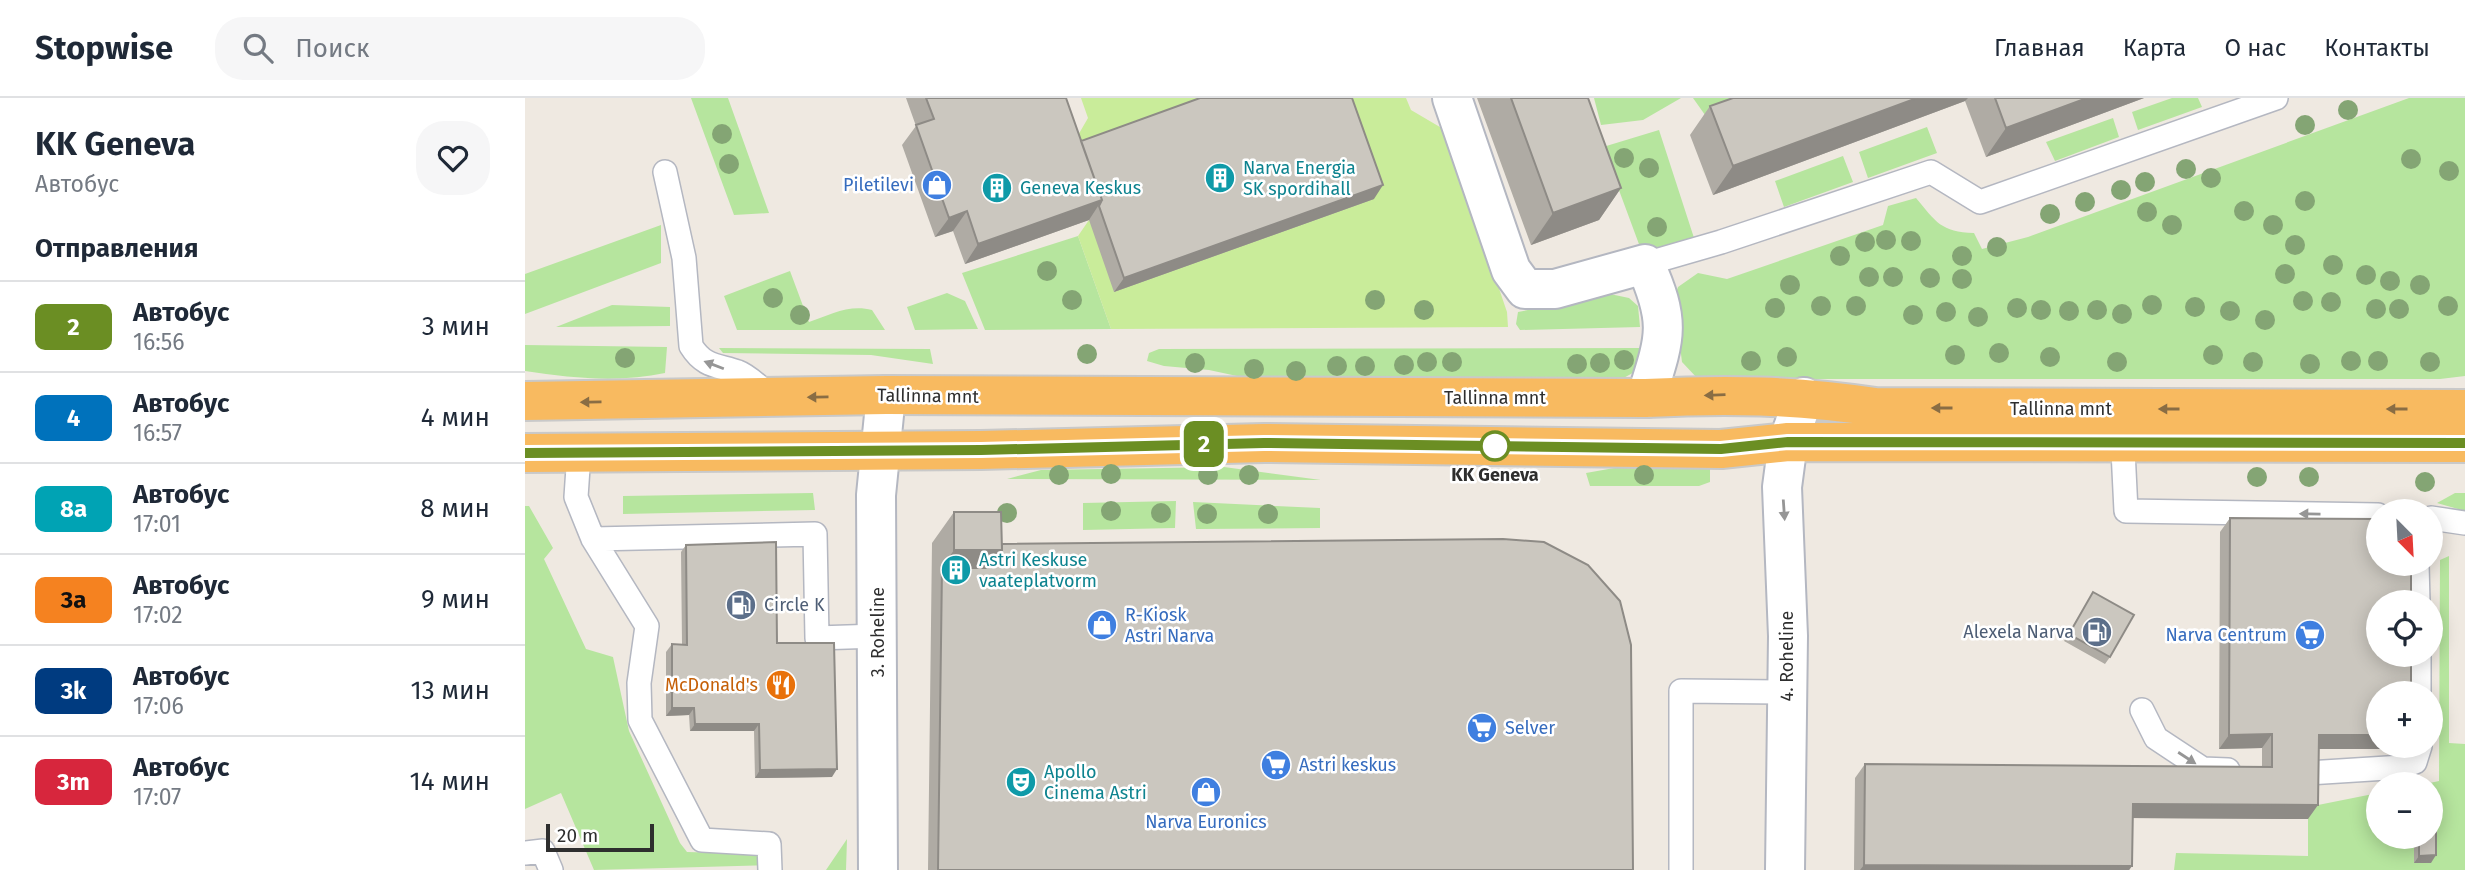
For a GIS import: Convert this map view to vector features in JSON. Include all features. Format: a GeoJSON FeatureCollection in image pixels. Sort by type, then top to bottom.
{"type":"FeatureCollection","features":[{"type":"Feature","properties":{"kind":"highway","name":"Tallinna mnt"},"geometry":{"type":"LineString","coordinates":[[525,401],[886,395],[1646,398],[1723,394],[1804,397],[1875,407],[2122,425],[2465,443]]}},
{"type":"Feature","properties":{"kind":"highway","name":"Tallinna mnt"},"geometry":{"type":"LineString","coordinates":[[525,453],[882,451],[1264,443],[1721,449],[1788,442],[2465,409]]}},
{"type":"Feature","properties":{"kind":"street"},"geometry":{"type":"LineString","coordinates":[[1452,98],[1511,270],[1525,289],[1555,289],[1645,264],[1662,302],[1663,343],[1646,398]]}},
{"type":"Feature","properties":{"kind":"street","name":"3. Roheline"},"geometry":{"type":"LineString","coordinates":[[878,870],[876,495],[886,395]]}},
{"type":"Feature","properties":{"kind":"street","name":"4. Roheline"},"geometry":{"type":"LineString","coordinates":[[1785,870],[1786,541],[1782,487],[1788,442],[1804,397]]}},
{"type":"Feature","properties":{"kind":"lane"},"geometry":{"type":"LineString","coordinates":[[1645,264],[1931,172],[1980,202],[2276,98]]}},
{"type":"Feature","properties":{"kind":"lane"},"geometry":{"type":"LineString","coordinates":[[665,172],[684,258],[691,346],[699,358],[711,366],[741,373],[772,398]]}},
{"type":"Feature","properties":{"kind":"lane"},"geometry":{"type":"LineString","coordinates":[[2122,425],[2126,511],[2366,515]]}},
{"type":"Feature","properties":{"kind":"lane"},"geometry":{"type":"LineString","coordinates":[[579,453],[576,497],[593,540],[647,626],[639,683],[640,720],[702,840],[769,845],[770,870]]}},
{"type":"Feature","properties":{"kind":"lane"},"geometry":{"type":"LineString","coordinates":[[2443,520],[2465,523]]}},
{"type":"Feature","properties":{"kind":"lane"},"geometry":{"type":"LineString","coordinates":[[593,540],[815,534],[817,638],[878,636]]}},
{"type":"Feature","properties":{"kind":"lane"},"geometry":{"type":"LineString","coordinates":[[1681,870],[1681,691],[1787,697]]}},
{"type":"Feature","properties":{"kind":"lane"},"geometry":{"type":"LineString","coordinates":[[2142,710],[2156,738],[2203,769],[2250,770]]}},
{"type":"Feature","properties":{"kind":"lane"},"geometry":{"type":"LineString","coordinates":[[2308,773],[2403,767],[2415,762],[2416,758]]}},
{"type":"Feature","properties":{"kind":"lane"},"geometry":{"type":"LineString","coordinates":[[525,853],[543,851],[551,870]]}},
{"type":"Feature","properties":{"kind":"green space"},"geometry":{"type":"Polygon","coordinates":[[[691,98],[728,98],[769,213],[734,215],[691,98]]]}},
{"type":"Feature","properties":{"kind":"green space"},"geometry":{"type":"Polygon","coordinates":[[[1081,98],[1406,98],[1411,110],[1445,130],[1507,312],[1508,327],[1111,329],[1078,236],[1089,220],[1066,156],[1088,118],[1081,98]]]}},
{"type":"Feature","properties":{"kind":"green space"},"geometry":{"type":"Polygon","coordinates":[[[1594,98],[1681,98],[1643,120],[1601,125],[1594,98]]]}},
{"type":"Feature","properties":{"kind":"green space"},"geometry":{"type":"Polygon","coordinates":[[[1693,98],[1775,98],[1710,122],[1693,98]]]}},
{"type":"Feature","properties":{"kind":"green space"},"geometry":{"type":"Polygon","coordinates":[[[2172,98],[2198,98],[2202,107],[2138,130],[2132,112],[2172,98]]]}},
{"type":"Feature","properties":{"kind":"green space"},"geometry":{"type":"Polygon","coordinates":[[[2409,98],[2465,98],[2465,376],[2440,379],[1698,379],[1682,362],[1674,298],[1678,287],[1698,273],[1727,279],[1883,225],[1888,206],[1916,198],[1946,228],[1974,233],[1982,249],[2028,237],[2409,98]]]}},
{"type":"Feature","properties":{"kind":"green space"},"geometry":{"type":"Polygon","coordinates":[[[2113,118],[2119,137],[2055,161],[2046,142],[2113,118]]]}},
{"type":"Feature","properties":{"kind":"green space"},"geometry":{"type":"Polygon","coordinates":[[[1927,127],[1937,153],[1868,178],[1859,152],[1927,127]]]}},
{"type":"Feature","properties":{"kind":"green space"},"geometry":{"type":"Polygon","coordinates":[[[1659,130],[1695,241],[1643,255],[1603,147],[1659,130]]]}},
{"type":"Feature","properties":{"kind":"green space"},"geometry":{"type":"Polygon","coordinates":[[[1843,156],[1853,182],[1784,207],[1775,181],[1843,156]]]}},
{"type":"Feature","properties":{"kind":"green space"},"geometry":{"type":"Polygon","coordinates":[[[661,225],[661,263],[525,314],[525,274],[661,225]]]}},
{"type":"Feature","properties":{"kind":"green space"},"geometry":{"type":"Polygon","coordinates":[[[1078,236],[1111,329],[985,330],[962,273],[1078,236]]]}},
{"type":"Feature","properties":{"kind":"green space"},"geometry":{"type":"Polygon","coordinates":[[[790,271],[809,322],[855,308],[872,310],[885,330],[737,330],[724,296],[790,271]]]}},
{"type":"Feature","properties":{"kind":"green space"},"geometry":{"type":"Polygon","coordinates":[[[947,293],[965,301],[978,329],[915,330],[907,307],[947,293]]]}},
{"type":"Feature","properties":{"kind":"green space"},"geometry":{"type":"Polygon","coordinates":[[[1610,294],[1629,298],[1638,306],[1640,327],[1520,330],[1516,324],[1518,312],[1610,294]]]}},
{"type":"Feature","properties":{"kind":"green space"},"geometry":{"type":"Polygon","coordinates":[[[612,305],[670,307],[670,326],[556,327],[612,305]]]}},
{"type":"Feature","properties":{"kind":"green space"},"geometry":{"type":"Polygon","coordinates":[[[525,345],[667,347],[665,373],[630,378],[595,378],[525,371],[525,345]]]}},
{"type":"Feature","properties":{"kind":"green space"},"geometry":{"type":"Polygon","coordinates":[[[719,348],[930,349],[933,364],[871,355],[723,353],[719,348]]]}},
{"type":"Feature","properties":{"kind":"green space"},"geometry":{"type":"Polygon","coordinates":[[[1640,348],[1638,370],[1620,380],[1251,379],[1147,361],[1149,353],[1159,349],[1640,348]]]}},
{"type":"Feature","properties":{"kind":"green space"},"geometry":{"type":"Polygon","coordinates":[[[1710,459],[1710,482],[1699,486],[1590,486],[1586,473],[1648,462],[1710,459]]]}},
{"type":"Feature","properties":{"kind":"green space"},"geometry":{"type":"Polygon","coordinates":[[[1224,467],[1321,480],[1007,479],[1041,470],[1224,467]]]}},
{"type":"Feature","properties":{"kind":"green space"},"geometry":{"type":"Polygon","coordinates":[[[813,493],[815,510],[623,514],[623,496],[813,493]]]}},
{"type":"Feature","properties":{"kind":"green space"},"geometry":{"type":"Polygon","coordinates":[[[2455,493],[2465,493],[2465,511],[2443,505],[2443,500],[2455,493]]]}},
{"type":"Feature","properties":{"kind":"green space"},"geometry":{"type":"Polygon","coordinates":[[[1176,501],[1175,528],[1083,530],[1083,503],[1176,501]]]}},
{"type":"Feature","properties":{"kind":"green space"},"geometry":{"type":"Polygon","coordinates":[[[1193,502],[1320,508],[1320,528],[1196,529],[1193,502]]]}},
{"type":"Feature","properties":{"kind":"green space"},"geometry":{"type":"Polygon","coordinates":[[[525,506],[529,506],[553,548],[544,559],[586,649],[613,657],[629,731],[680,843],[687,852],[769,854],[770,865],[594,870],[561,793],[525,809],[525,506]]]}},
{"type":"Feature","properties":{"kind":"green space"},"geometry":{"type":"Polygon","coordinates":[[[2449,556],[2449,743],[2465,744],[2465,870],[2174,870],[2176,853],[2308,856],[2308,807],[2366,795],[2366,849],[2443,849],[2443,772],[2439,772],[2439,758],[2443,758],[2443,681],[2439,681],[2440,667],[2443,667],[2443,590],[2440,590],[2443,559],[2449,556]]]}},
{"type":"Feature","properties":{"kind":"green space"},"geometry":{"type":"Polygon","coordinates":[[[847,839],[846,870],[826,870],[847,839]]]}},
{"type":"Feature","properties":{"kind":"building","name":"Geneva Keskus"},"geometry":{"type":"Polygon","coordinates":[[[926,98],[1066,98],[1102,200],[978,244],[967,211],[949,218],[916,125],[934,119],[926,98]]]}},
{"type":"Feature","properties":{"kind":"building","name":"Narva Energia SK spordihall"},"geometry":{"type":"Polygon","coordinates":[[[1200,98],[1352,98],[1383,185],[1124,278],[1099,206],[1102,200],[1081,141],[1200,98]]]}},
{"type":"Feature","properties":{"kind":"building"},"geometry":{"type":"Polygon","coordinates":[[[1511,98],[1588,98],[1621,188],[1553,213],[1511,98]]]}},
{"type":"Feature","properties":{"kind":"building"},"geometry":{"type":"Polygon","coordinates":[[[1733,98],[1917,98],[1733,166],[1710,106],[1733,98]]]}},
{"type":"Feature","properties":{"kind":"building"},"geometry":{"type":"Polygon","coordinates":[[[1995,98],[2087,98],[2006,128],[1995,98]]]}},
{"type":"Feature","properties":{"kind":"building"},"geometry":{"type":"Polygon","coordinates":[[[954,512],[1001,512],[1002,550],[954,550],[954,512]]]}},
{"type":"Feature","properties":{"kind":"building"},"geometry":{"type":"Polygon","coordinates":[[[2230,518],[2366,519],[2366,576],[2411,576],[2411,590],[2366,590],[2366,667],[2411,667],[2411,681],[2366,681],[2366,735],[2319,735],[2318,805],[2133,804],[2132,866],[1864,865],[1865,764],[2272,767],[2272,734],[2229,735],[2230,518]]]}},
{"type":"Feature","properties":{"kind":"building","name":"Astri keskus"},"geometry":{"type":"Polygon","coordinates":[[[1503,539],[1544,542],[1588,565],[1620,601],[1631,645],[1633,870],[938,870],[942,568],[989,568],[1002,550],[1002,544],[1503,539]]]}},
{"type":"Feature","properties":{"kind":"building"},"geometry":{"type":"Polygon","coordinates":[[[776,542],[777,643],[834,643],[837,769],[760,770],[759,724],[695,724],[694,708],[672,708],[672,644],[687,645],[686,545],[776,542]]]}},
{"type":"Feature","properties":{"kind":"building","name":"Alexela Narva"},"geometry":{"type":"Polygon","coordinates":[[[2093,592],[2134,615],[2110,657],[2069,634],[2093,592]]]}},
{"type":"Feature","properties":{"kind":"building"},"geometry":{"type":"Polygon","coordinates":[[[2419,849],[2436,849],[2436,855],[2419,856],[2419,849]]]}},
{"type":"Feature","properties":{"kind":"bus line","name":"2"},"geometry":{"type":"LineString","coordinates":[[525,453],[981,450],[1264,443],[1721,449],[1788,442],[2465,443]]}},
{"type":"Feature","properties":{"kind":"place","name":"Narva Energia SK spordihall"},"geometry":{"type":"Point","coordinates":[1220,178]}},
{"type":"Feature","properties":{"kind":"place","name":"Piletilevi"},"geometry":{"type":"Point","coordinates":[937,185]}},
{"type":"Feature","properties":{"kind":"place","name":"Geneva Keskus"},"geometry":{"type":"Point","coordinates":[997,188]}},
{"type":"Feature","properties":{"kind":"place","name":"KK Geneva"},"geometry":{"type":"Point","coordinates":[1495,446]}},
{"type":"Feature","properties":{"kind":"place","name":"Astri Keskuse vaateplatvorm"},"geometry":{"type":"Point","coordinates":[956,570]}},
{"type":"Feature","properties":{"kind":"place","name":"Circle K"},"geometry":{"type":"Point","coordinates":[741,605]}},
{"type":"Feature","properties":{"kind":"place","name":"R-Kiosk Astri Narva"},"geometry":{"type":"Point","coordinates":[1102,625]}},
{"type":"Feature","properties":{"kind":"place","name":"Alexela Narva"},"geometry":{"type":"Point","coordinates":[2097,632]}},
{"type":"Feature","properties":{"kind":"place","name":"Narva Centrum"},"geometry":{"type":"Point","coordinates":[2310,635]}},
{"type":"Feature","properties":{"kind":"place","name":"McDonald's"},"geometry":{"type":"Point","coordinates":[781,685]}},
{"type":"Feature","properties":{"kind":"place","name":"Selver"},"geometry":{"type":"Point","coordinates":[1482,728]}},
{"type":"Feature","properties":{"kind":"place","name":"Astri keskus"},"geometry":{"type":"Point","coordinates":[1276,765]}},
{"type":"Feature","properties":{"kind":"place","name":"Apollo Cinema Astri"},"geometry":{"type":"Point","coordinates":[1021,782]}},
{"type":"Feature","properties":{"kind":"place","name":"Narva Euronics"},"geometry":{"type":"Point","coordinates":[1206,792]}}]}
